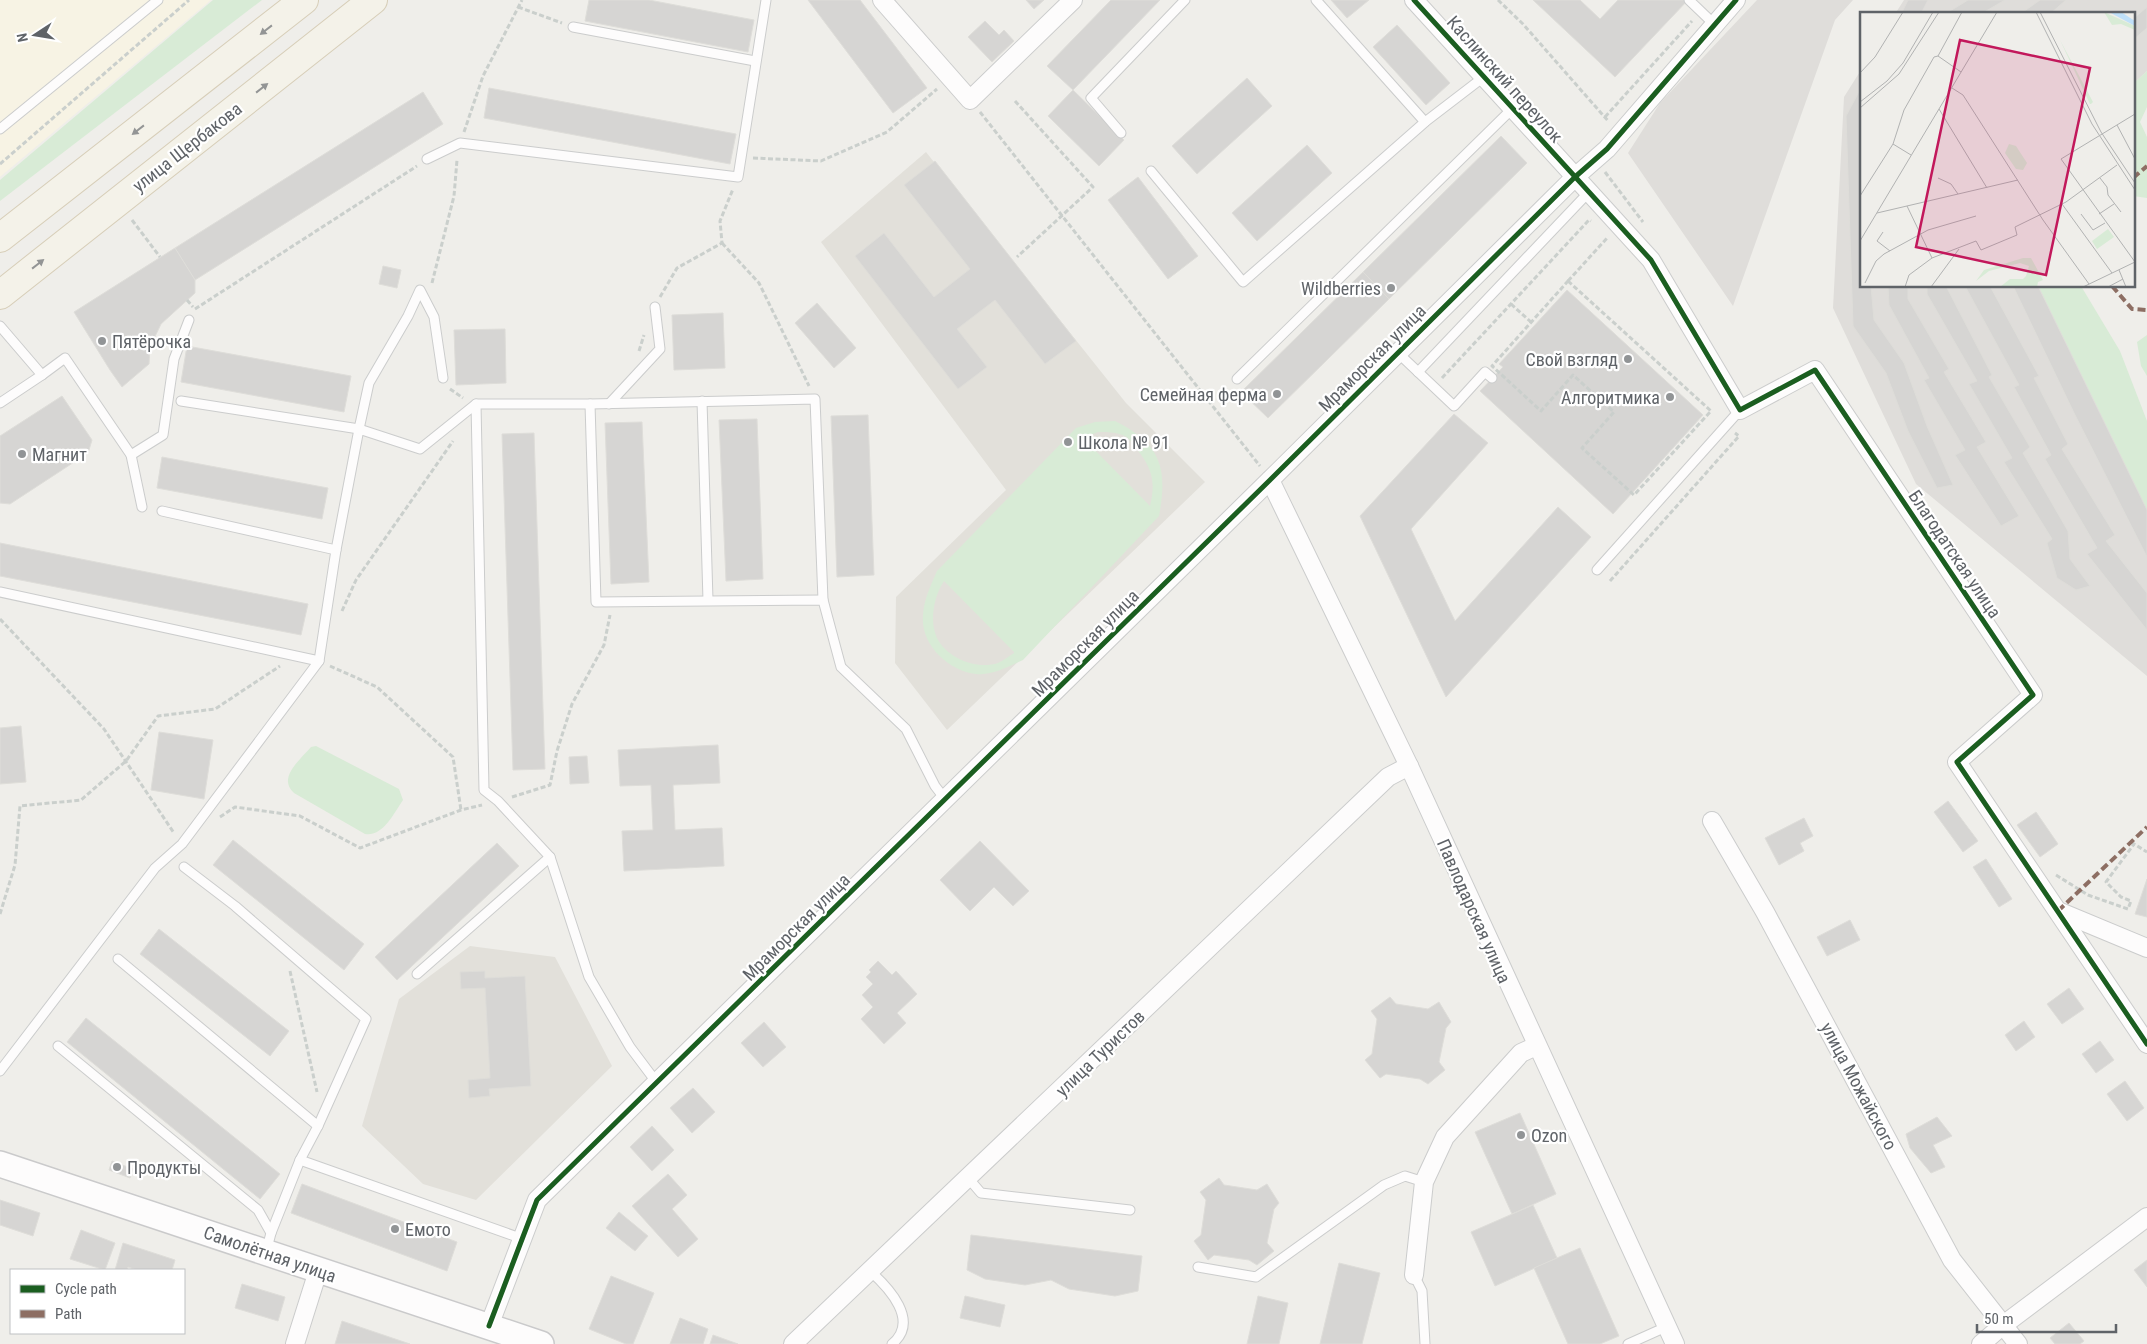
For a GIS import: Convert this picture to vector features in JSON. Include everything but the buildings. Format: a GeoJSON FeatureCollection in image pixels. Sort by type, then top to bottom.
{"type":"FeatureCollection","features":[{"type":"Feature","properties":{"kind":"main road"},"geometry":{"type":"LineString","coordinates":[[0,238],[304,0]]}},
{"type":"Feature","properties":{"kind":"main road","name":"улица Щербакова"},"geometry":{"type":"LineString","coordinates":[[0,294],[373,0]]}},
{"type":"Feature","properties":{"kind":"main road","name":"Самолётная улица"},"geometry":{"type":"LineString","coordinates":[[0,1164],[269,1243],[318,1271],[541,1344]]}},
{"type":"Feature","properties":{"kind":"street"},"geometry":{"type":"LineString","coordinates":[[882,0],[970,100],[1073,0]]}},
{"type":"Feature","properties":{"kind":"street","name":"Каслинский переулок"},"geometry":{"type":"LineString","coordinates":[[1414,0],[1575,177]]}},
{"type":"Feature","properties":{"kind":"street","name":"Мраморская улица"},"geometry":{"type":"LineString","coordinates":[[489,1326],[537,1200],[1270,480],[1575,177],[1607,149],[1736,0]]}},
{"type":"Feature","properties":{"kind":"street"},"geometry":{"type":"LineString","coordinates":[[1575,177],[1651,260],[1740,410]]}},
{"type":"Feature","properties":{"kind":"street","name":"Благодатская улица"},"geometry":{"type":"LineString","coordinates":[[1740,410],[1815,370],[2033,696],[1957,762],[2147,1044]]}},
{"type":"Feature","properties":{"kind":"street","name":"Павлодарская улица"},"geometry":{"type":"LineString","coordinates":[[1270,480],[1409,766],[1536,1046],[1675,1344]]}},
{"type":"Feature","properties":{"kind":"street","name":"улица Туристов"},"geometry":{"type":"LineString","coordinates":[[793,1344],[1388,777],[1409,766]]}},
{"type":"Feature","properties":{"kind":"street","name":"улица Можайского"},"geometry":{"type":"LineString","coordinates":[[1712,820],[1769,921],[1952,1260],[2018,1344]]}},
{"type":"Feature","properties":{"kind":"street"},"geometry":{"type":"LineString","coordinates":[[2058,911],[2147,948]]}},
{"type":"Feature","properties":{"kind":"street"},"geometry":{"type":"LineString","coordinates":[[1414,1275],[1424,1182],[1445,1137],[1521,1052],[1536,1046]]}},
{"type":"Feature","properties":{"kind":"street"},"geometry":{"type":"LineString","coordinates":[[1981,1344],[2002,1326],[2147,1217]]}},
{"type":"Feature","properties":{"kind":"street"},"geometry":{"type":"LineString","coordinates":[[295,1344],[318,1271]]}},
{"type":"Feature","properties":{"kind":"lane"},"geometry":{"type":"LineString","coordinates":[[0,129],[158,0]]}},
{"type":"Feature","properties":{"kind":"lane"},"geometry":{"type":"LineString","coordinates":[[427,159],[460,143],[738,177],[766,0]]}},
{"type":"Feature","properties":{"kind":"lane"},"geometry":{"type":"LineString","coordinates":[[1121,133],[1091,98],[1185,0]]}},
{"type":"Feature","properties":{"kind":"lane"},"geometry":{"type":"LineString","coordinates":[[1316,0],[1425,122]]}},
{"type":"Feature","properties":{"kind":"lane"},"geometry":{"type":"LineString","coordinates":[[1689,0],[1714,24]]}},
{"type":"Feature","properties":{"kind":"lane"},"geometry":{"type":"LineString","coordinates":[[573,27],[755,61]]}},
{"type":"Feature","properties":{"kind":"lane"},"geometry":{"type":"LineString","coordinates":[[1152,171],[1243,282],[1425,122],[1485,76]]}},
{"type":"Feature","properties":{"kind":"lane"},"geometry":{"type":"LineString","coordinates":[[1237,379],[1513,108]]}},
{"type":"Feature","properties":{"kind":"lane"},"geometry":{"type":"LineString","coordinates":[[1418,372],[1589,192]]}},
{"type":"Feature","properties":{"kind":"lane"},"geometry":{"type":"LineString","coordinates":[[0,1071],[155,868],[182,844],[319,660],[336,550],[369,383],[408,316],[420,290],[434,317],[442,378]]}},
{"type":"Feature","properties":{"kind":"lane"},"geometry":{"type":"LineString","coordinates":[[609,404],[660,349],[655,307]]}},
{"type":"Feature","properties":{"kind":"lane"},"geometry":{"type":"LineString","coordinates":[[131,455],[163,435],[174,359],[190,320]]}},
{"type":"Feature","properties":{"kind":"lane"},"geometry":{"type":"LineString","coordinates":[[0,326],[42,375]]}},
{"type":"Feature","properties":{"kind":"lane"},"geometry":{"type":"LineString","coordinates":[[1397,352],[1454,406],[1485,372],[1492,378]]}},
{"type":"Feature","properties":{"kind":"lane"},"geometry":{"type":"LineString","coordinates":[[0,403],[65,358],[131,455],[142,507]]}},
{"type":"Feature","properties":{"kind":"lane"},"geometry":{"type":"LineString","coordinates":[[181,401],[359,429],[420,449],[476,404],[609,404],[815,398],[823,600],[841,667],[906,729],[935,786],[945,800]]}},
{"type":"Feature","properties":{"kind":"lane"},"geometry":{"type":"LineString","coordinates":[[702,401],[708,600]]}},
{"type":"Feature","properties":{"kind":"lane"},"geometry":{"type":"LineString","coordinates":[[476,404],[484,790],[498,801],[550,858],[589,977],[630,1047],[657,1083]]}},
{"type":"Feature","properties":{"kind":"lane"},"geometry":{"type":"LineString","coordinates":[[590,404],[596,602],[823,600]]}},
{"type":"Feature","properties":{"kind":"lane"},"geometry":{"type":"LineString","coordinates":[[1597,570],[1740,410]]}},
{"type":"Feature","properties":{"kind":"lane"},"geometry":{"type":"LineString","coordinates":[[162,511],[336,550]]}},
{"type":"Feature","properties":{"kind":"lane"},"geometry":{"type":"LineString","coordinates":[[0,592],[319,660]]}},
{"type":"Feature","properties":{"kind":"lane"},"geometry":{"type":"LineString","coordinates":[[417,974],[550,858]]}},
{"type":"Feature","properties":{"kind":"lane"},"geometry":{"type":"LineString","coordinates":[[184,867],[236,906],[366,1018],[318,1126],[300,1160],[269,1243]]}},
{"type":"Feature","properties":{"kind":"lane"},"geometry":{"type":"LineString","coordinates":[[118,959],[318,1126]]}},
{"type":"Feature","properties":{"kind":"lane"},"geometry":{"type":"LineString","coordinates":[[58,1046],[258,1210],[269,1243]]}},
{"type":"Feature","properties":{"kind":"lane"},"geometry":{"type":"LineString","coordinates":[[300,1160],[523,1239]]}},
{"type":"Feature","properties":{"kind":"lane"},"geometry":{"type":"LineString","coordinates":[[1198,1267],[1256,1277],[1384,1185],[1405,1176],[1424,1182]]}},
{"type":"Feature","properties":{"kind":"lane"},"geometry":{"type":"LineString","coordinates":[[968,1178],[981,1193],[1130,1210]]}},
{"type":"Feature","properties":{"kind":"lane"},"geometry":{"type":"LineString","coordinates":[[870,1271],[887,1287],[896,1300],[904,1325],[899,1338],[892,1344]]}},
{"type":"Feature","properties":{"kind":"lane"},"geometry":{"type":"LineString","coordinates":[[1414,1275],[1422,1291],[1425,1344]]}},
{"type":"Feature","properties":{"kind":"lane"},"geometry":{"type":"LineString","coordinates":[[1628,1344],[1666,1327]]}},
{"type":"Feature","properties":{"kind":"path"},"geometry":{"type":"LineString","coordinates":[[0,164],[189,0]]}},
{"type":"Feature","properties":{"kind":"path"},"geometry":{"type":"LineString","coordinates":[[1498,0],[1523,24],[1619,134]]}},
{"type":"Feature","properties":{"kind":"path"},"geometry":{"type":"LineString","coordinates":[[518,7],[573,27]]}},
{"type":"Feature","properties":{"kind":"path"},"geometry":{"type":"LineString","coordinates":[[1605,117],[1700,11]]}},
{"type":"Feature","properties":{"kind":"path"},"geometry":{"type":"LineString","coordinates":[[741,157],[820,161],[887,132],[939,88],[950,76]]}},
{"type":"Feature","properties":{"kind":"path"},"geometry":{"type":"LineString","coordinates":[[970,100],[1270,480]]}},
{"type":"Feature","properties":{"kind":"path"},"geometry":{"type":"LineString","coordinates":[[1015,101],[1093,187],[1017,257]]}},
{"type":"Feature","properties":{"kind":"path"},"geometry":{"type":"LineString","coordinates":[[190,320],[195,309],[383,190],[427,159]]}},
{"type":"Feature","properties":{"kind":"path"},"geometry":{"type":"LineString","coordinates":[[738,177],[720,221],[722,243],[759,283],[815,398]]}},
{"type":"Feature","properties":{"kind":"path"},"geometry":{"type":"LineString","coordinates":[[132,220],[160,257]]}},
{"type":"Feature","properties":{"kind":"path"},"geometry":{"type":"LineString","coordinates":[[1434,387],[1589,220],[1595,226]]}},
{"type":"Feature","properties":{"kind":"path"},"geometry":{"type":"LineString","coordinates":[[1568,281],[1711,411],[1634,495],[1582,448],[1614,412],[1573,375],[1541,411],[1492,366],[1531,322],[1568,281],[1607,238],[1619,224]]}},
{"type":"Feature","properties":{"kind":"path"},"geometry":{"type":"LineString","coordinates":[[1601,232],[1607,238]]}},
{"type":"Feature","properties":{"kind":"path"},"geometry":{"type":"LineString","coordinates":[[638,351],[655,307],[677,268],[722,243]]}},
{"type":"Feature","properties":{"kind":"path"},"geometry":{"type":"LineString","coordinates":[[187,300],[195,309]]}},
{"type":"Feature","properties":{"kind":"path"},"geometry":{"type":"LineString","coordinates":[[1511,304],[1531,322]]}},
{"type":"Feature","properties":{"kind":"path"},"geometry":{"type":"LineString","coordinates":[[1610,581],[1721,458]]}},
{"type":"Feature","properties":{"kind":"path"},"geometry":{"type":"LineString","coordinates":[[220,818],[235,807],[300,816],[360,848],[462,810],[550,785],[557,751],[572,704],[604,645],[612,602]]}},
{"type":"Feature","properties":{"kind":"path"},"geometry":{"type":"LineString","coordinates":[[0,619],[104,729],[182,844]]}},
{"type":"Feature","properties":{"kind":"path"},"geometry":{"type":"LineString","coordinates":[[0,914],[15,865],[20,806],[81,800],[126,761],[158,716],[215,709],[297,656]]}},
{"type":"Feature","properties":{"kind":"path"},"geometry":{"type":"LineString","coordinates":[[2056,874],[2088,895],[2128,909],[2131,901],[2121,897],[2106,882],[2133,843],[2147,852]]}},
{"type":"Feature","properties":{"kind":"path"},"geometry":{"type":"LineString","coordinates":[[290,968],[318,1090],[307,1116]]}},
{"type":"Feature","properties":{"kind":"shaded area"},"geometry":{"type":"Polygon","coordinates":[[[0,0],[211,0],[0,177],[0,0]]]}},
{"type":"Feature","properties":{"kind":"shaded area"},"geometry":{"type":"Polygon","coordinates":[[[1757,0],[1853,0],[1835,20],[1733,306],[1628,153],[1660,103],[1757,0]]]}},
{"type":"Feature","properties":{"kind":"shaded area"},"geometry":{"type":"Polygon","coordinates":[[[1904,0],[2147,0],[2147,71],[2134,83],[2134,12],[1896,12],[1904,0]]]}},
{"type":"Feature","properties":{"kind":"shaded area"},"geometry":{"type":"Polygon","coordinates":[[[1860,72],[1860,288],[2039,288],[2147,510],[2147,676],[1916,484],[1833,308],[1844,97],[1860,72]]]}},
{"type":"Feature","properties":{"kind":"shaded area","name":"Школа № 91"},"geometry":{"type":"Polygon","coordinates":[[[926,152],[1126,403],[1205,482],[947,730],[895,663],[896,597],[1006,490],[821,242],[926,152]]]}},
{"type":"Feature","properties":{"kind":"shaded area"},"geometry":{"type":"Polygon","coordinates":[[[470,946],[555,957],[612,1066],[476,1200],[423,1184],[362,1126],[399,999],[470,946]]]}},
{"type":"Feature","properties":{"kind":"green space"},"geometry":{"type":"Polygon","coordinates":[[[213,0],[262,0],[0,201],[0,180],[213,0]]]}},
{"type":"Feature","properties":{"kind":"green space"},"geometry":{"type":"Polygon","coordinates":[[[2147,71],[2147,107],[2140,122],[2147,137],[2147,198],[2134,196],[2134,83],[2147,71]]]}},
{"type":"Feature","properties":{"kind":"green space"},"geometry":{"type":"Polygon","coordinates":[[[2039,288],[2082,288],[2120,351],[2147,421],[2147,510],[2039,288]]]}},
{"type":"Feature","properties":{"kind":"green space"},"geometry":{"type":"Polygon","coordinates":[[[2147,335],[2147,376],[2141,366],[2137,342],[2147,335]]]}},
{"type":"Feature","properties":{"kind":"green space"},"geometry":{"type":"Polygon","coordinates":[[[1115,421],[1143,439],[1152,449],[1158,459],[1161,471],[1162,499],[1159,516],[1023,660],[988,674],[976,674],[955,668],[946,662],[931,646],[923,626],[925,603],[937,571],[1076,428],[1095,422],[1115,421]],[[1098,432],[1083,438],[1150,506],[1153,489],[1151,475],[1146,462],[1131,441],[1125,436],[1115,433],[1098,432]],[[944,581],[935,601],[933,616],[937,638],[942,645],[955,657],[981,665],[998,663],[1014,653],[1014,652],[944,581]]]}},
{"type":"Feature","properties":{"kind":"green space"},"geometry":{"type":"Polygon","coordinates":[[[316,746],[399,789],[403,800],[383,828],[371,834],[365,834],[294,793],[289,787],[289,775],[292,769],[311,747],[316,746]]]}},
{"type":"Feature","properties":{"kind":"marked path"},"geometry":{"type":"LineString","coordinates":[[2134,177],[2147,166]]}},
{"type":"Feature","properties":{"kind":"marked path"},"geometry":{"type":"LineString","coordinates":[[2114,288],[2132,309],[2147,310]]}},
{"type":"Feature","properties":{"kind":"marked path"},"geometry":{"type":"LineString","coordinates":[[2058,911],[2147,827]]}},
{"type":"Feature","properties":{"kind":"cycle path"},"geometry":{"type":"LineString","coordinates":[[1414,0],[1651,260],[1740,410],[1815,370],[2033,695],[1957,762],[2147,1044]]}},
{"type":"Feature","properties":{"kind":"cycle path"},"geometry":{"type":"LineString","coordinates":[[489,1326],[537,1200],[1270,480],[1575,177],[1607,149],[1736,0]]}},
{"type":"Feature","properties":{"kind":"place","name":"Wildberries"},"geometry":{"type":"Point","coordinates":[1391,288]}},
{"type":"Feature","properties":{"kind":"place","name":"Пятёрочка"},"geometry":{"type":"Point","coordinates":[102,341]}},
{"type":"Feature","properties":{"kind":"place","name":"Свой взгляд"},"geometry":{"type":"Point","coordinates":[1628,359]}},
{"type":"Feature","properties":{"kind":"place","name":"Семейная ферма"},"geometry":{"type":"Point","coordinates":[1277,394]}},
{"type":"Feature","properties":{"kind":"place","name":"Алгоритмика"},"geometry":{"type":"Point","coordinates":[1670,397]}},
{"type":"Feature","properties":{"kind":"place","name":"Школа № 91"},"geometry":{"type":"Point","coordinates":[1068,442]}},
{"type":"Feature","properties":{"kind":"place","name":"Магнит"},"geometry":{"type":"Point","coordinates":[22,454]}},
{"type":"Feature","properties":{"kind":"place","name":"Ozon"},"geometry":{"type":"Point","coordinates":[1521,1135]}},
{"type":"Feature","properties":{"kind":"place","name":"Продукты"},"geometry":{"type":"Point","coordinates":[117,1167]}},
{"type":"Feature","properties":{"kind":"place","name":"Емото"},"geometry":{"type":"Point","coordinates":[395,1229]}}]}
